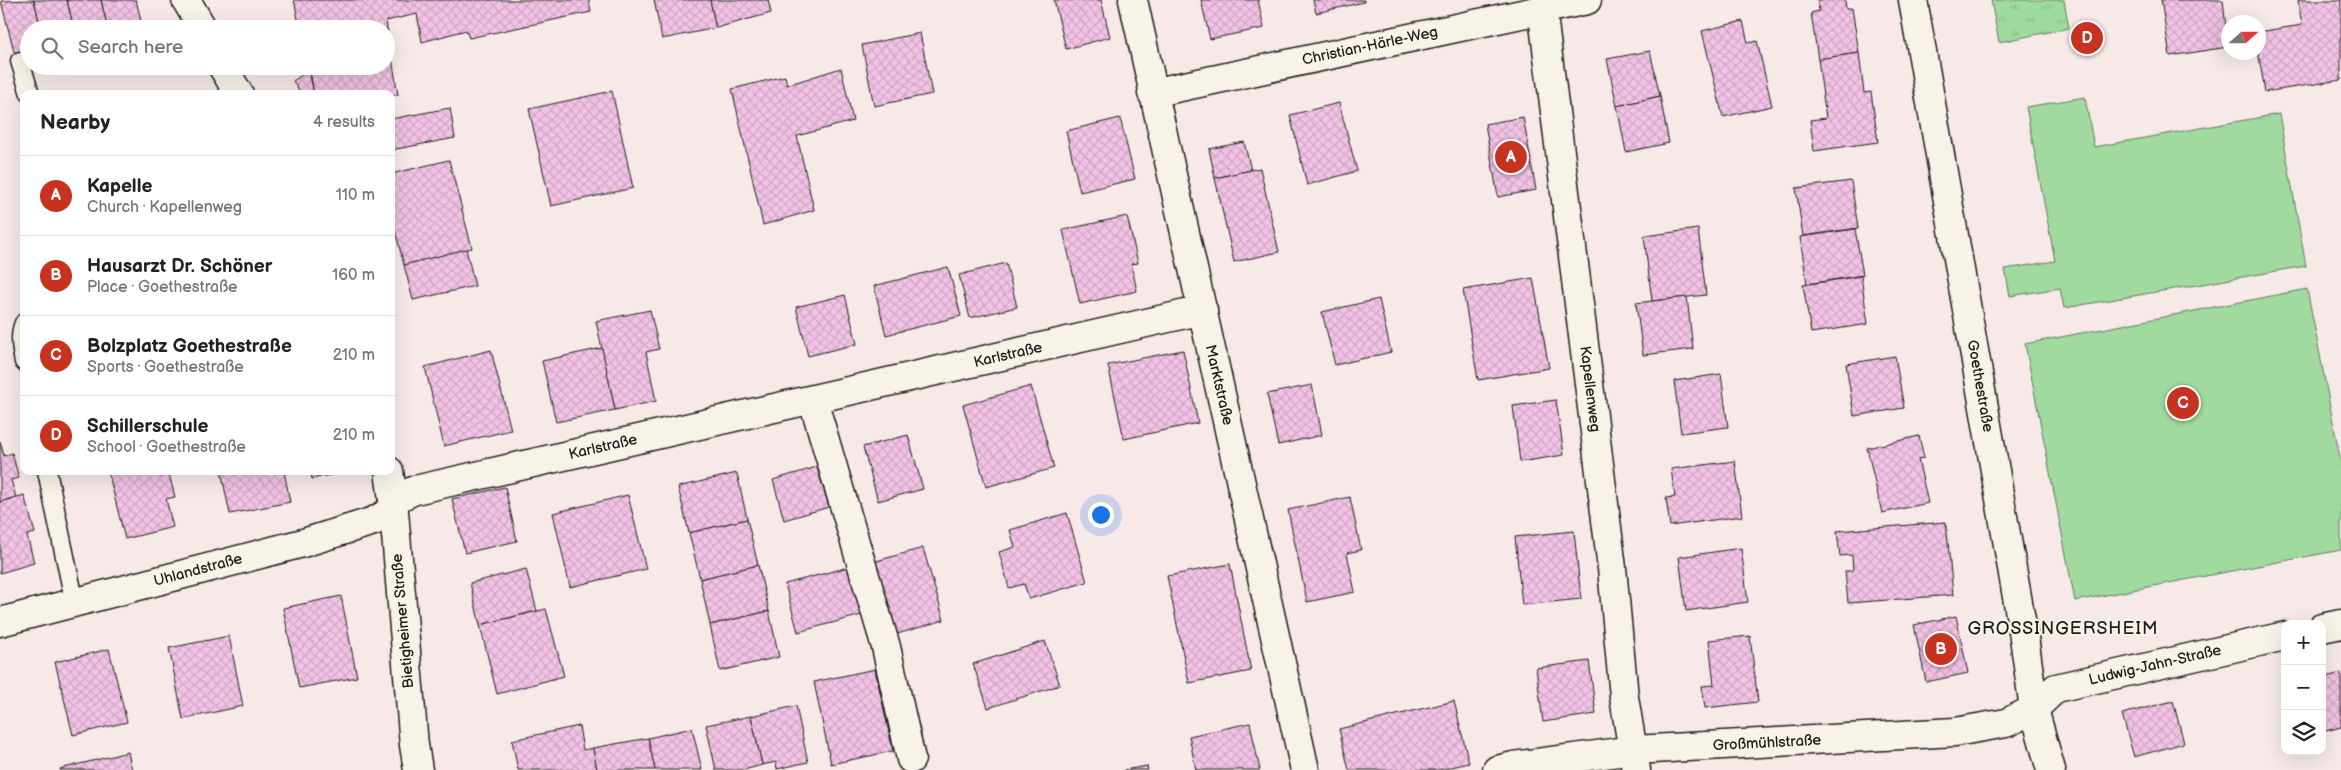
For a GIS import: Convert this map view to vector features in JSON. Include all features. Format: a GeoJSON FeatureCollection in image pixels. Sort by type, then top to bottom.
{"type":"FeatureCollection","features":[{"type":"Feature","properties":{"kind":"street"},"geometry":{"type":"LineString","coordinates":[[186,0],[197,20]]}},
{"type":"Feature","properties":{"kind":"street","name":"Marktstraße"},"geometry":{"type":"LineString","coordinates":[[1133,0],[1152,92],[1203,310],[1305,770]]}},
{"type":"Feature","properties":{"kind":"street","name":"Christian-Härle-Weg"},"geometry":{"type":"LineString","coordinates":[[1152,92],[1587,0]]}},
{"type":"Feature","properties":{"kind":"street","name":"Goethestraße"},"geometry":{"type":"LineString","coordinates":[[1914,0],[2024,637],[2034,709],[2052,770]]}},
{"type":"Feature","properties":{"kind":"street","name":"Kapellenweg"},"geometry":{"type":"LineString","coordinates":[[1542,8],[1612,568],[1624,697],[1635,760]]}},
{"type":"Feature","properties":{"kind":"street"},"geometry":{"type":"LineString","coordinates":[[227,75],[237,90]]}},
{"type":"Feature","properties":{"kind":"street","name":"Karlstraße"},"geometry":{"type":"LineString","coordinates":[[393,505],[414,490],[1203,310]]}},
{"type":"Feature","properties":{"kind":"street"},"geometry":{"type":"LineString","coordinates":[[814,400],[886,647],[911,759]]}},
{"type":"Feature","properties":{"kind":"street","name":"Bietigheimer Straße"},"geometry":{"type":"LineString","coordinates":[[389,475],[414,745],[418,770]]}},
{"type":"Feature","properties":{"kind":"street","name":"Uhlandstraße"},"geometry":{"type":"LineString","coordinates":[[0,622],[338,533],[374,521],[393,505]]}},
{"type":"Feature","properties":{"kind":"street"},"geometry":{"type":"LineString","coordinates":[[2326,627],[2341,624]]}},
{"type":"Feature","properties":{"kind":"street","name":"Ludwig-Jahn-Straße"},"geometry":{"type":"LineString","coordinates":[[2034,709],[2056,688],[2281,637]]}},
{"type":"Feature","properties":{"kind":"street","name":"Großmühlstraße"},"geometry":{"type":"LineString","coordinates":[[1497,770],[1513,766],[1635,760],[1956,732],[2006,723],[2034,709]]}},
{"type":"Feature","properties":{"kind":"lane"},"geometry":{"type":"LineString","coordinates":[[24,75],[29,90]]}},
{"type":"Feature","properties":{"kind":"lane"},"geometry":{"type":"LineString","coordinates":[[48,475],[74,604]]}},
{"type":"Feature","properties":{"kind":"green space"},"geometry":{"type":"Polygon","coordinates":[[[1991,0],[2064,0],[2069,28],[1999,42],[1991,0]]]}},
{"type":"Feature","properties":{"kind":"green space"},"geometry":{"type":"Polygon","coordinates":[[[2085,97],[2094,147],[2279,114],[2306,266],[2064,308],[2060,288],[2010,296],[2005,269],[2055,261],[2026,107],[2085,97]]]}},
{"type":"Feature","properties":{"kind":"green space"},"geometry":{"type":"Polygon","coordinates":[[[2307,289],[2341,463],[2341,550],[2075,601],[2025,344],[2307,289]]]}},
{"type":"Feature","properties":{"kind":"building"},"geometry":{"type":"Polygon","coordinates":[[[34,0],[39,20],[20,20],[20,54],[15,55],[1,1],[34,0]]]}},
{"type":"Feature","properties":{"kind":"building"},"geometry":{"type":"Polygon","coordinates":[[[34,0],[67,0],[72,20],[39,20],[34,0]]]}},
{"type":"Feature","properties":{"kind":"building"},"geometry":{"type":"Polygon","coordinates":[[[67,0],[101,0],[106,20],[72,20],[67,0]]]}},
{"type":"Feature","properties":{"kind":"building"},"geometry":{"type":"Polygon","coordinates":[[[101,0],[136,0],[141,20],[106,20],[101,0]]]}},
{"type":"Feature","properties":{"kind":"building"},"geometry":{"type":"Polygon","coordinates":[[[294,0],[589,0],[591,12],[469,38],[466,30],[422,42],[417,14],[390,20],[298,20],[294,0]]]}},
{"type":"Feature","properties":{"kind":"building"},"geometry":{"type":"Polygon","coordinates":[[[654,0],[710,0],[716,28],[662,39],[654,0]]]}},
{"type":"Feature","properties":{"kind":"building"},"geometry":{"type":"Polygon","coordinates":[[[710,0],[768,0],[771,13],[716,28],[710,0]]]}},
{"type":"Feature","properties":{"kind":"building"},"geometry":{"type":"Polygon","coordinates":[[[1054,0],[1101,0],[1110,37],[1066,49],[1054,0]]]}},
{"type":"Feature","properties":{"kind":"building"},"geometry":{"type":"Polygon","coordinates":[[[1201,0],[1258,0],[1264,28],[1210,39],[1201,0]]]}},
{"type":"Feature","properties":{"kind":"building"},"geometry":{"type":"Polygon","coordinates":[[[1313,0],[1364,0],[1364,2],[1316,13],[1313,0]]]}},
{"type":"Feature","properties":{"kind":"building"},"geometry":{"type":"Polygon","coordinates":[[[1817,0],[1845,0],[1846,9],[1852,8],[1859,53],[1818,59],[1811,13],[1819,11],[1817,0]]]}},
{"type":"Feature","properties":{"kind":"building"},"geometry":{"type":"Polygon","coordinates":[[[2161,0],[2223,0],[2225,15],[2221,15],[2221,48],[2170,56],[2161,0]]]}},
{"type":"Feature","properties":{"kind":"building"},"geometry":{"type":"Polygon","coordinates":[[[2298,0],[2341,0],[2341,80],[2265,92],[2260,60],[2266,60],[2266,31],[2302,25],[2298,0]]]}},
{"type":"Feature","properties":{"kind":"building"},"geometry":{"type":"Polygon","coordinates":[[[1743,21],[1748,43],[1757,41],[1772,106],[1723,117],[1702,31],[1743,21]]]}},
{"type":"Feature","properties":{"kind":"building"},"geometry":{"type":"Polygon","coordinates":[[[920,33],[932,94],[874,106],[862,45],[920,33]]]}},
{"type":"Feature","properties":{"kind":"building"},"geometry":{"type":"Polygon","coordinates":[[[1650,51],[1660,96],[1617,106],[1607,59],[1650,51]]]}},
{"type":"Feature","properties":{"kind":"building"},"geometry":{"type":"Polygon","coordinates":[[[1859,53],[1864,93],[1871,92],[1878,142],[1814,151],[1810,120],[1826,118],[1818,59],[1859,53]]]}},
{"type":"Feature","properties":{"kind":"building"},"geometry":{"type":"Polygon","coordinates":[[[841,68],[853,121],[797,136],[814,210],[763,225],[732,89],[785,76],[787,85],[841,68]]]}},
{"type":"Feature","properties":{"kind":"building"},"geometry":{"type":"Polygon","coordinates":[[[302,75],[310,75],[313,90],[299,90],[293,81],[302,75]]]}},
{"type":"Feature","properties":{"kind":"building"},"geometry":{"type":"Polygon","coordinates":[[[311,75],[395,75],[398,95],[395,95],[395,90],[313,90],[311,75]]]}},
{"type":"Feature","properties":{"kind":"building"},"geometry":{"type":"Polygon","coordinates":[[[612,91],[633,188],[551,206],[529,109],[612,91]]]}},
{"type":"Feature","properties":{"kind":"building"},"geometry":{"type":"Polygon","coordinates":[[[1660,96],[1669,143],[1626,152],[1617,106],[1660,96]]]}},
{"type":"Feature","properties":{"kind":"building"},"geometry":{"type":"Polygon","coordinates":[[[1339,103],[1357,171],[1307,185],[1290,115],[1339,103]]]}},
{"type":"Feature","properties":{"kind":"building"},"geometry":{"type":"Polygon","coordinates":[[[450,108],[455,138],[395,149],[395,118],[450,108]]]}},
{"type":"Feature","properties":{"kind":"building"},"geometry":{"type":"Polygon","coordinates":[[[1523,117],[1536,190],[1498,197],[1485,124],[1523,117]]]}},
{"type":"Feature","properties":{"kind":"building"},"geometry":{"type":"Polygon","coordinates":[[[1120,118],[1135,179],[1080,192],[1066,131],[1120,118]]]}},
{"type":"Feature","properties":{"kind":"building"},"geometry":{"type":"Polygon","coordinates":[[[1244,142],[1251,170],[1215,178],[1209,149],[1244,142]]]}},
{"type":"Feature","properties":{"kind":"building"},"geometry":{"type":"Polygon","coordinates":[[[449,160],[472,248],[404,265],[395,230],[395,173],[449,160]]]}},
{"type":"Feature","properties":{"kind":"building"},"geometry":{"type":"Polygon","coordinates":[[[1260,168],[1279,252],[1234,262],[1215,178],[1260,168]]]}},
{"type":"Feature","properties":{"kind":"building"},"geometry":{"type":"Polygon","coordinates":[[[1851,181],[1858,228],[1803,236],[1796,188],[1851,181]]]}},
{"type":"Feature","properties":{"kind":"building"},"geometry":{"type":"Polygon","coordinates":[[[1127,216],[1138,263],[1131,264],[1137,291],[1080,304],[1063,230],[1127,216]]]}},
{"type":"Feature","properties":{"kind":"building"},"geometry":{"type":"Polygon","coordinates":[[[1698,229],[1706,295],[1652,301],[1644,236],[1698,229]]]}},
{"type":"Feature","properties":{"kind":"building"},"geometry":{"type":"Polygon","coordinates":[[[1855,229],[1863,275],[1807,284],[1800,237],[1855,229]]]}},
{"type":"Feature","properties":{"kind":"building"},"geometry":{"type":"Polygon","coordinates":[[[466,249],[475,286],[413,300],[404,265],[466,249]]]}},
{"type":"Feature","properties":{"kind":"building"},"geometry":{"type":"Polygon","coordinates":[[[1006,263],[1017,307],[970,318],[959,275],[1006,263]]]}},
{"type":"Feature","properties":{"kind":"building"},"geometry":{"type":"Polygon","coordinates":[[[948,267],[961,316],[886,335],[874,286],[948,267]]]}},
{"type":"Feature","properties":{"kind":"building"},"geometry":{"type":"Polygon","coordinates":[[[1861,276],[1868,324],[1811,333],[1803,285],[1861,276]]]}},
{"type":"Feature","properties":{"kind":"building"},"geometry":{"type":"Polygon","coordinates":[[[1533,278],[1549,368],[1478,380],[1463,290],[1533,278]]]}},
{"type":"Feature","properties":{"kind":"building"},"geometry":{"type":"Polygon","coordinates":[[[845,295],[857,344],[808,356],[796,307],[845,295]]]}},
{"type":"Feature","properties":{"kind":"building"},"geometry":{"type":"Polygon","coordinates":[[[1687,297],[1693,349],[1643,355],[1636,303],[1687,297]]]}},
{"type":"Feature","properties":{"kind":"building"},"geometry":{"type":"Polygon","coordinates":[[[1379,299],[1391,352],[1335,365],[1322,312],[1379,299]]]}},
{"type":"Feature","properties":{"kind":"building"},"geometry":{"type":"Polygon","coordinates":[[[650,310],[659,349],[646,352],[656,401],[615,410],[596,321],[650,310]]]}},
{"type":"Feature","properties":{"kind":"building"},"geometry":{"type":"Polygon","coordinates":[[[602,348],[615,410],[556,422],[542,361],[602,348]]]}},
{"type":"Feature","properties":{"kind":"building"},"geometry":{"type":"Polygon","coordinates":[[[491,350],[511,430],[444,446],[425,367],[491,350]]]}},
{"type":"Feature","properties":{"kind":"building"},"geometry":{"type":"Polygon","coordinates":[[[1183,350],[1198,423],[1124,439],[1108,365],[1183,350]]]}},
{"type":"Feature","properties":{"kind":"building"},"geometry":{"type":"Polygon","coordinates":[[[1895,356],[1904,408],[1854,416],[1846,364],[1895,356]]]}},
{"type":"Feature","properties":{"kind":"building"},"geometry":{"type":"Polygon","coordinates":[[[1721,374],[1728,427],[1681,433],[1674,381],[1721,374]]]}},
{"type":"Feature","properties":{"kind":"building"},"geometry":{"type":"Polygon","coordinates":[[[1312,385],[1322,435],[1278,445],[1267,394],[1312,385]]]}},
{"type":"Feature","properties":{"kind":"building"},"geometry":{"type":"Polygon","coordinates":[[[1031,386],[1054,468],[986,487],[963,405],[1031,386]]]}},
{"type":"Feature","properties":{"kind":"building"},"geometry":{"type":"Polygon","coordinates":[[[1556,400],[1564,455],[1520,462],[1513,406],[1556,400]]]}},
{"type":"Feature","properties":{"kind":"building"},"geometry":{"type":"Polygon","coordinates":[[[908,435],[923,489],[878,501],[863,447],[908,435]]]}},
{"type":"Feature","properties":{"kind":"building"},"geometry":{"type":"Polygon","coordinates":[[[1919,436],[1924,458],[1918,459],[1928,503],[1882,513],[1867,448],[1919,436]]]}},
{"type":"Feature","properties":{"kind":"building"},"geometry":{"type":"Polygon","coordinates":[[[0,441],[4,456],[12,453],[19,478],[11,480],[16,497],[0,502],[0,441]]]}},
{"type":"Feature","properties":{"kind":"building"},"geometry":{"type":"Polygon","coordinates":[[[1735,461],[1742,516],[1670,526],[1666,498],[1675,497],[1671,469],[1735,461]]]}},
{"type":"Feature","properties":{"kind":"building"},"geometry":{"type":"Polygon","coordinates":[[[817,467],[829,507],[784,520],[773,480],[817,467]]]}},
{"type":"Feature","properties":{"kind":"building"},"geometry":{"type":"Polygon","coordinates":[[[737,473],[747,519],[689,533],[678,487],[737,473]]]}},
{"type":"Feature","properties":{"kind":"building"},"geometry":{"type":"Polygon","coordinates":[[[109,475],[159,475],[160,477],[169,475],[175,497],[166,499],[173,527],[125,539],[109,475]]]}},
{"type":"Feature","properties":{"kind":"building"},"geometry":{"type":"Polygon","coordinates":[[[222,475],[285,475],[290,502],[230,514],[222,475]]]}},
{"type":"Feature","properties":{"kind":"building"},"geometry":{"type":"Polygon","coordinates":[[[311,475],[330,475],[312,479],[311,475]]]}},
{"type":"Feature","properties":{"kind":"building"},"geometry":{"type":"Polygon","coordinates":[[[505,487],[517,541],[465,553],[452,499],[505,487]]]}},
{"type":"Feature","properties":{"kind":"building"},"geometry":{"type":"Polygon","coordinates":[[[24,495],[35,533],[27,535],[34,563],[0,573],[0,502],[24,495]]]}},
{"type":"Feature","properties":{"kind":"building"},"geometry":{"type":"Polygon","coordinates":[[[628,495],[646,569],[570,587],[553,513],[628,495]]]}},
{"type":"Feature","properties":{"kind":"building"},"geometry":{"type":"Polygon","coordinates":[[[1350,497],[1361,550],[1347,553],[1355,592],[1307,602],[1288,510],[1350,497]]]}},
{"type":"Feature","properties":{"kind":"building"},"geometry":{"type":"Polygon","coordinates":[[[1067,513],[1087,582],[1029,599],[1024,584],[1009,588],[999,552],[1015,547],[1010,530],[1067,513]]]}},
{"type":"Feature","properties":{"kind":"building"},"geometry":{"type":"Polygon","coordinates":[[[747,519],[758,565],[700,579],[689,533],[747,519]]]}},
{"type":"Feature","properties":{"kind":"building"},"geometry":{"type":"Polygon","coordinates":[[[1946,522],[1953,595],[1848,603],[1845,571],[1853,571],[1852,555],[1840,556],[1837,531],[1946,522]]]}},
{"type":"Feature","properties":{"kind":"building"},"geometry":{"type":"Polygon","coordinates":[[[1574,531],[1581,599],[1522,605],[1515,537],[1574,531]]]}},
{"type":"Feature","properties":{"kind":"building"},"geometry":{"type":"Polygon","coordinates":[[[923,548],[944,620],[894,635],[873,562],[923,548]]]}},
{"type":"Feature","properties":{"kind":"building"},"geometry":{"type":"Polygon","coordinates":[[[1741,548],[1748,602],[1686,611],[1679,557],[1741,548]]]}},
{"type":"Feature","properties":{"kind":"building"},"geometry":{"type":"Polygon","coordinates":[[[1230,564],[1251,671],[1189,683],[1167,576],[1230,564]]]}},
{"type":"Feature","properties":{"kind":"building"},"geometry":{"type":"Polygon","coordinates":[[[758,565],[769,611],[710,625],[700,579],[758,565]]]}},
{"type":"Feature","properties":{"kind":"building"},"geometry":{"type":"Polygon","coordinates":[[[856,565],[869,613],[798,632],[785,584],[856,565]]]}},
{"type":"Feature","properties":{"kind":"building"},"geometry":{"type":"Polygon","coordinates":[[[526,569],[537,611],[480,625],[470,583],[526,569]]]}},
{"type":"Feature","properties":{"kind":"building"},"geometry":{"type":"Polygon","coordinates":[[[341,596],[357,677],[299,688],[283,608],[341,596]]]}},
{"type":"Feature","properties":{"kind":"building"},"geometry":{"type":"Polygon","coordinates":[[[546,609],[564,676],[497,694],[480,625],[546,609]]]}},
{"type":"Feature","properties":{"kind":"building"},"geometry":{"type":"Polygon","coordinates":[[[769,611],[779,657],[720,671],[710,625],[769,611]]]}},
{"type":"Feature","properties":{"kind":"building"},"geometry":{"type":"Polygon","coordinates":[[[1956,616],[1968,673],[1926,682],[1914,625],[1956,616]]]}},
{"type":"Feature","properties":{"kind":"building"},"geometry":{"type":"Polygon","coordinates":[[[229,636],[243,706],[183,719],[169,648],[229,636]]]}},
{"type":"Feature","properties":{"kind":"building"},"geometry":{"type":"Polygon","coordinates":[[[1750,636],[1758,702],[1705,708],[1702,686],[1714,685],[1709,640],[1750,636]]]}},
{"type":"Feature","properties":{"kind":"building"},"geometry":{"type":"Polygon","coordinates":[[[1045,641],[1060,685],[988,708],[973,664],[1045,641]]]}},
{"type":"Feature","properties":{"kind":"building"},"geometry":{"type":"Polygon","coordinates":[[[109,649],[127,722],[73,735],[55,662],[109,649]]]}},
{"type":"Feature","properties":{"kind":"building"},"geometry":{"type":"Polygon","coordinates":[[[1589,661],[1596,714],[1543,722],[1536,668],[1589,661]]]}},
{"type":"Feature","properties":{"kind":"building"},"geometry":{"type":"Polygon","coordinates":[[[875,669],[893,751],[831,764],[814,682],[875,669]]]}},
{"type":"Feature","properties":{"kind":"building"},"geometry":{"type":"Polygon","coordinates":[[[2341,673],[2341,727],[2326,731],[2326,710],[2326,677],[2341,673]]]}},
{"type":"Feature","properties":{"kind":"building"},"geometry":{"type":"Polygon","coordinates":[[[1454,701],[1469,763],[1439,770],[1349,770],[1339,729],[1454,701]]]}},
{"type":"Feature","properties":{"kind":"building"},"geometry":{"type":"Polygon","coordinates":[[[2173,701],[2184,743],[2134,757],[2122,714],[2173,701]]]}},
{"type":"Feature","properties":{"kind":"building"},"geometry":{"type":"Polygon","coordinates":[[[796,706],[808,762],[777,769],[776,762],[762,765],[751,716],[796,706]]]}},
{"type":"Feature","properties":{"kind":"building"},"geometry":{"type":"Polygon","coordinates":[[[751,716],[762,765],[744,770],[716,770],[706,725],[751,716]]]}},
{"type":"Feature","properties":{"kind":"building"},"geometry":{"type":"Polygon","coordinates":[[[1250,723],[1260,770],[1196,770],[1189,736],[1250,723]]]}},
{"type":"Feature","properties":{"kind":"building"},"geometry":{"type":"Polygon","coordinates":[[[579,726],[583,750],[593,748],[597,770],[518,770],[512,740],[579,726]]]}},
{"type":"Feature","properties":{"kind":"building"},"geometry":{"type":"Polygon","coordinates":[[[692,728],[702,770],[655,770],[648,738],[692,728]]]}},
{"type":"Feature","properties":{"kind":"building"},"geometry":{"type":"Polygon","coordinates":[[[648,738],[655,770],[597,770],[593,748],[648,738]]]}},
{"type":"Feature","properties":{"kind":"building"},"geometry":{"type":"Polygon","coordinates":[[[128,752],[132,770],[60,770],[60,769],[128,752]]]}},
{"type":"Feature","properties":{"kind":"building"},"geometry":{"type":"Polygon","coordinates":[[[1147,766],[1148,770],[1124,770],[1147,766]]]}},
{"type":"Feature","properties":{"kind":"place","name":"Schillerschule"},"geometry":{"type":"Point","coordinates":[2087,38]}},
{"type":"Feature","properties":{"kind":"place","name":"Kapelle"},"geometry":{"type":"Point","coordinates":[1511,157]}},
{"type":"Feature","properties":{"kind":"place","name":"Bolzplatz Goethestraße"},"geometry":{"type":"Point","coordinates":[2183,403]}},
{"type":"Feature","properties":{"kind":"place","name":"Hausarzt Dr. Schöner"},"geometry":{"type":"Point","coordinates":[1941,649]}},
{"type":"Feature","properties":{"kind":"district","name":"GROSSINGERSHEIM"},"geometry":{"type":"Point","coordinates":[2063,628]}}]}
